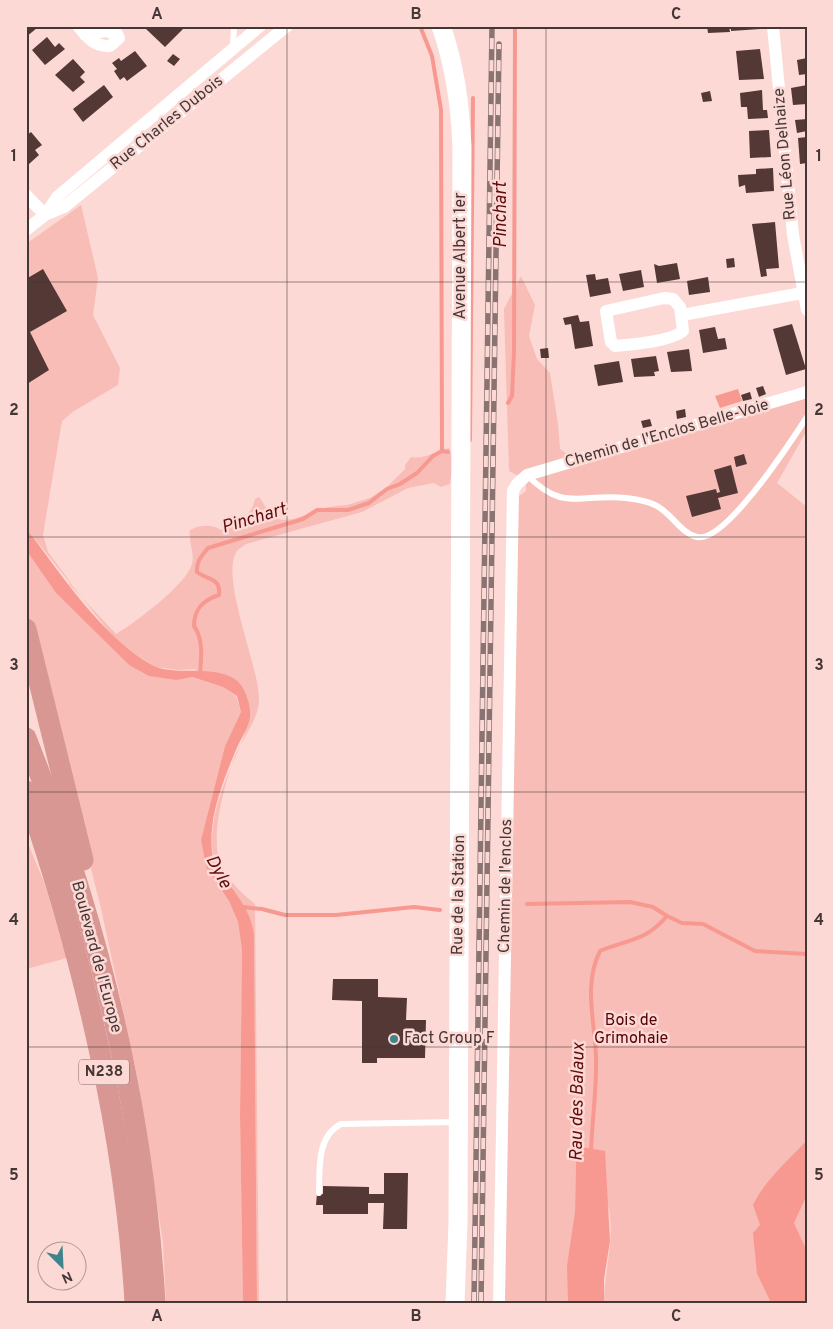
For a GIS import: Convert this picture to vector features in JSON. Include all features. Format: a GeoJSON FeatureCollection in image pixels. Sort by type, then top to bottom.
{"type":"FeatureCollection","features":[{"type":"Feature","properties":{"kind":"highway"},"geometry":{"type":"LineString","coordinates":[[26,629],[86,873],[80,892]]}},
{"type":"Feature","properties":{"kind":"highway","name":"Boulevard de l'Europe"},"geometry":{"type":"LineString","coordinates":[[26,738],[46,787],[80,892],[107,986],[127,1084],[144,1188],[155,1303]]}},
{"type":"Feature","properties":{"kind":"highway","name":"Boulevard de l'Europe"},"geometry":{"type":"LineString","coordinates":[[26,791],[62,900],[94,1022],[108,1087],[124,1192],[135,1303]]}},
{"type":"Feature","properties":{"kind":"main road","name":"Avenue Albert 1er"},"geometry":{"type":"LineString","coordinates":[[441,26],[454,67],[460,103],[462,147],[460,488]]}},
{"type":"Feature","properties":{"kind":"main road","name":"Rue de la Station"},"geometry":{"type":"LineString","coordinates":[[455,1303],[460,748],[460,488]]}},
{"type":"Feature","properties":{"kind":"street","name":"Rue Charles Dubois"},"geometry":{"type":"LineString","coordinates":[[45,215],[57,196],[260,26]]}},
{"type":"Feature","properties":{"kind":"street","name":"Rue Charles Dubois"},"geometry":{"type":"LineString","coordinates":[[26,230],[45,215],[64,208],[287,26]]}},
{"type":"Feature","properties":{"kind":"street","name":"Rue Léon Delhaize"},"geometry":{"type":"LineString","coordinates":[[773,26],[793,235],[802,293],[807,310]]}},
{"type":"Feature","properties":{"kind":"street"},"geometry":{"type":"LineString","coordinates":[[233,47],[244,60]]}},
{"type":"Feature","properties":{"kind":"street"},"geometry":{"type":"LineString","coordinates":[[26,195],[45,215]]}},
{"type":"Feature","properties":{"kind":"street"},"geometry":{"type":"LineString","coordinates":[[682,315],[802,293]]}},
{"type":"Feature","properties":{"kind":"street"},"geometry":{"type":"LineString","coordinates":[[664,298],[676,301],[682,315],[684,328],[678,335],[615,346],[611,342],[606,311],[664,298]]}},
{"type":"Feature","properties":{"kind":"street","name":"Chemin de l'Enclos Belle-Voie"},"geometry":{"type":"LineString","coordinates":[[527,475],[807,392]]}},
{"type":"Feature","properties":{"kind":"street","name":"Chemin de l'enclos"},"geometry":{"type":"LineString","coordinates":[[499,1303],[512,503],[514,488],[527,475]]}},
{"type":"Feature","properties":{"kind":"lane"},"geometry":{"type":"LineString","coordinates":[[233,47],[234,26]]}},
{"type":"Feature","properties":{"kind":"lane"},"geometry":{"type":"LineString","coordinates":[[527,475],[541,489],[557,498],[575,500],[616,497],[655,505],[684,530],[696,537],[706,537],[714,534],[730,518],[773,469],[807,417]]}},
{"type":"Feature","properties":{"kind":"lane"},"geometry":{"type":"LineString","coordinates":[[319,1193],[324,1140],[334,1127],[350,1122],[457,1122]]}},
{"type":"Feature","properties":{"kind":"green space"},"geometry":{"type":"Polygon","coordinates":[[[81,205],[98,278],[93,315],[120,368],[118,385],[74,411],[62,421],[43,535],[48,552],[70,583],[26,528],[26,244],[81,205]]]}},
{"type":"Feature","properties":{"kind":"green space","name":"Bois de Grimohaie"},"geometry":{"type":"Polygon","coordinates":[[[521,276],[535,305],[529,336],[537,359],[550,373],[560,449],[578,462],[807,392],[807,430],[777,483],[807,507],[807,1140],[792,1157],[760,1226],[757,1274],[771,1303],[604,1303],[611,1229],[608,1205],[603,1194],[576,1160],[575,1212],[569,1303],[504,1303],[518,497],[526,491],[526,480],[509,471],[504,309],[521,276]]]}},
{"type":"Feature","properties":{"kind":"green space"},"geometry":{"type":"Polygon","coordinates":[[[449,448],[453,460],[450,484],[441,487],[434,483],[408,488],[362,512],[246,544],[237,551],[233,564],[233,581],[236,601],[258,685],[259,700],[256,715],[240,746],[249,722],[246,695],[194,669],[178,670],[156,667],[115,639],[82,598],[116,634],[171,592],[188,573],[193,560],[190,530],[206,526],[221,530],[247,515],[255,499],[259,497],[272,516],[282,520],[294,519],[328,507],[347,505],[370,498],[387,487],[405,469],[405,465],[411,457],[422,457],[449,448]]]}},
{"type":"Feature","properties":{"kind":"green space"},"geometry":{"type":"Polygon","coordinates":[[[26,550],[56,593],[129,665],[177,680],[191,677],[223,687],[236,696],[241,712],[225,746],[201,840],[206,867],[229,901],[238,922],[242,950],[240,1116],[243,1303],[166,1303],[163,1243],[138,1080],[100,904],[26,612],[26,550]]]}},
{"type":"Feature","properties":{"kind":"green space"},"geometry":{"type":"Polygon","coordinates":[[[231,767],[217,827],[217,842],[218,856],[228,877],[255,904],[259,1303],[257,1303],[254,934],[246,910],[218,869],[212,845],[215,813],[231,767]]]}},
{"type":"Feature","properties":{"kind":"green space"},"geometry":{"type":"Polygon","coordinates":[[[26,839],[44,882],[67,958],[26,969],[26,839]]]}},
{"type":"Feature","properties":{"kind":"green space"},"geometry":{"type":"Polygon","coordinates":[[[807,1195],[807,1251],[794,1223],[807,1195]]]}},
{"type":"Feature","properties":{"kind":"water"},"geometry":{"type":"Polygon","coordinates":[[[738,389],[742,401],[720,408],[715,396],[738,389]]]}},
{"type":"Feature","properties":{"kind":"water","name":"Dyle"},"geometry":{"type":"Polygon","coordinates":[[[26,528],[68,585],[117,640],[154,666],[163,669],[212,672],[233,678],[241,685],[248,701],[249,721],[219,796],[211,841],[214,862],[247,911],[254,934],[257,1303],[243,1303],[240,1116],[242,950],[238,922],[229,901],[206,867],[201,840],[225,746],[241,712],[237,696],[223,687],[192,677],[177,680],[149,676],[129,665],[56,593],[26,550],[26,528]]]}},
{"type":"Feature","properties":{"kind":"water"},"geometry":{"type":"Polygon","coordinates":[[[807,1140],[807,1195],[794,1223],[807,1251],[807,1303],[771,1303],[757,1274],[753,1233],[760,1225],[753,1205],[770,1179],[807,1140]]]}},
{"type":"Feature","properties":{"kind":"water"},"geometry":{"type":"Polygon","coordinates":[[[582,1147],[605,1151],[610,1241],[604,1279],[604,1303],[569,1303],[568,1300],[567,1266],[575,1212],[576,1160],[582,1147]]]}},
{"type":"Feature","properties":{"kind":"building"},"geometry":{"type":"Polygon","coordinates":[[[26,26],[36,26],[37,28],[26,37],[26,26]]]}},
{"type":"Feature","properties":{"kind":"building"},"geometry":{"type":"Polygon","coordinates":[[[148,26],[183,26],[184,28],[165,47],[146,29],[148,26]]]}},
{"type":"Feature","properties":{"kind":"building"},"geometry":{"type":"Polygon","coordinates":[[[707,26],[729,26],[730,32],[708,33],[707,26]]]}},
{"type":"Feature","properties":{"kind":"building"},"geometry":{"type":"Polygon","coordinates":[[[731,26],[759,26],[760,29],[731,31],[731,26]]]}},
{"type":"Feature","properties":{"kind":"building"},"geometry":{"type":"Polygon","coordinates":[[[47,37],[55,47],[59,43],[65,49],[45,65],[32,50],[47,37]]]}},
{"type":"Feature","properties":{"kind":"building"},"geometry":{"type":"Polygon","coordinates":[[[760,49],[764,79],[739,80],[736,51],[760,49]]]}},
{"type":"Feature","properties":{"kind":"building"},"geometry":{"type":"Polygon","coordinates":[[[135,51],[147,66],[127,81],[124,77],[120,80],[114,71],[117,69],[112,63],[119,58],[121,61],[135,51]]]}},
{"type":"Feature","properties":{"kind":"building"},"geometry":{"type":"Polygon","coordinates":[[[173,54],[180,59],[174,66],[167,61],[173,54]]]}},
{"type":"Feature","properties":{"kind":"building"},"geometry":{"type":"Polygon","coordinates":[[[807,58],[807,74],[799,75],[797,60],[807,58]]]}},
{"type":"Feature","properties":{"kind":"building"},"geometry":{"type":"Polygon","coordinates":[[[73,59],[85,72],[80,77],[85,82],[73,92],[55,75],[73,59]]]}},
{"type":"Feature","properties":{"kind":"building"},"geometry":{"type":"Polygon","coordinates":[[[104,85],[113,97],[83,122],[73,109],[104,85]]]}},
{"type":"Feature","properties":{"kind":"building"},"geometry":{"type":"Polygon","coordinates":[[[807,85],[807,104],[793,105],[791,88],[807,85]]]}},
{"type":"Feature","properties":{"kind":"building"},"geometry":{"type":"Polygon","coordinates":[[[762,90],[763,110],[767,110],[768,118],[748,119],[747,107],[741,107],[740,93],[762,90]]]}},
{"type":"Feature","properties":{"kind":"building"},"geometry":{"type":"Polygon","coordinates":[[[710,91],[712,101],[703,102],[701,93],[710,91]]]}},
{"type":"Feature","properties":{"kind":"building"},"geometry":{"type":"Polygon","coordinates":[[[807,119],[807,131],[797,133],[795,120],[807,119]]]}},
{"type":"Feature","properties":{"kind":"building"},"geometry":{"type":"Polygon","coordinates":[[[769,130],[771,157],[750,158],[749,131],[769,130]]]}},
{"type":"Feature","properties":{"kind":"building"},"geometry":{"type":"Polygon","coordinates":[[[31,132],[42,145],[35,150],[39,155],[29,164],[26,160],[26,136],[31,132]]]}},
{"type":"Feature","properties":{"kind":"building"},"geometry":{"type":"Polygon","coordinates":[[[807,137],[807,163],[800,164],[798,138],[807,137]]]}},
{"type":"Feature","properties":{"kind":"building"},"geometry":{"type":"Polygon","coordinates":[[[773,168],[774,191],[746,193],[745,185],[739,187],[738,175],[756,174],[756,169],[773,168]]]}},
{"type":"Feature","properties":{"kind":"building"},"geometry":{"type":"Polygon","coordinates":[[[775,222],[779,268],[766,269],[767,276],[761,277],[752,224],[775,222]]]}},
{"type":"Feature","properties":{"kind":"building"},"geometry":{"type":"Polygon","coordinates":[[[734,258],[735,267],[727,268],[726,259],[734,258]]]}},
{"type":"Feature","properties":{"kind":"building"},"geometry":{"type":"Polygon","coordinates":[[[677,263],[680,279],[657,283],[654,264],[659,266],[677,263]]]}},
{"type":"Feature","properties":{"kind":"building"},"geometry":{"type":"Polygon","coordinates":[[[43,269],[67,311],[30,332],[49,370],[27,384],[26,279],[43,269]]]}},
{"type":"Feature","properties":{"kind":"building"},"geometry":{"type":"Polygon","coordinates":[[[641,270],[644,287],[623,291],[619,274],[641,270]]]}},
{"type":"Feature","properties":{"kind":"building"},"geometry":{"type":"Polygon","coordinates":[[[595,274],[596,280],[608,278],[611,293],[590,297],[586,275],[595,274]]]}},
{"type":"Feature","properties":{"kind":"building"},"geometry":{"type":"Polygon","coordinates":[[[708,277],[710,292],[689,295],[687,281],[708,277]]]}},
{"type":"Feature","properties":{"kind":"building"},"geometry":{"type":"Polygon","coordinates":[[[578,315],[580,322],[589,321],[593,346],[575,349],[571,324],[565,325],[563,318],[578,315]]]}},
{"type":"Feature","properties":{"kind":"building"},"geometry":{"type":"Polygon","coordinates":[[[792,324],[806,369],[786,375],[773,329],[792,324]]]}},
{"type":"Feature","properties":{"kind":"building"},"geometry":{"type":"Polygon","coordinates":[[[715,327],[718,339],[725,338],[727,349],[703,353],[699,330],[715,327]]]}},
{"type":"Feature","properties":{"kind":"building"},"geometry":{"type":"Polygon","coordinates":[[[548,348],[549,358],[541,358],[540,349],[548,348]]]}},
{"type":"Feature","properties":{"kind":"building"},"geometry":{"type":"Polygon","coordinates":[[[689,349],[692,371],[671,372],[667,352],[689,349]]]}},
{"type":"Feature","properties":{"kind":"building"},"geometry":{"type":"Polygon","coordinates":[[[656,356],[659,371],[654,372],[655,376],[634,377],[631,359],[656,356]]]}},
{"type":"Feature","properties":{"kind":"building"},"geometry":{"type":"Polygon","coordinates":[[[619,361],[623,382],[598,386],[594,365],[619,361]]]}},
{"type":"Feature","properties":{"kind":"building"},"geometry":{"type":"Polygon","coordinates":[[[763,386],[766,394],[759,397],[756,388],[763,386]]]}},
{"type":"Feature","properties":{"kind":"building"},"geometry":{"type":"Polygon","coordinates":[[[750,392],[752,399],[743,401],[741,395],[750,392]]]}},
{"type":"Feature","properties":{"kind":"building"},"geometry":{"type":"Polygon","coordinates":[[[685,409],[686,417],[677,419],[676,411],[685,409]]]}},
{"type":"Feature","properties":{"kind":"building"},"geometry":{"type":"Polygon","coordinates":[[[650,419],[652,426],[643,428],[641,421],[650,419]]]}},
{"type":"Feature","properties":{"kind":"building"},"geometry":{"type":"Polygon","coordinates":[[[744,454],[747,464],[736,467],[734,457],[744,454]]]}},
{"type":"Feature","properties":{"kind":"building"},"geometry":{"type":"Polygon","coordinates":[[[731,465],[738,493],[718,498],[721,509],[692,517],[686,496],[716,489],[717,493],[720,492],[714,470],[731,465]]]}},
{"type":"Feature","properties":{"kind":"building","name":"Fact Group F"},"geometry":{"type":"Polygon","coordinates":[[[333,979],[378,979],[378,997],[407,998],[406,1020],[426,1020],[425,1058],[377,1058],[377,1063],[362,1063],[362,1001],[332,1000],[333,979]]]}},
{"type":"Feature","properties":{"kind":"building"},"geometry":{"type":"Polygon","coordinates":[[[384,1173],[408,1173],[407,1229],[383,1229],[384,1203],[368,1203],[368,1214],[323,1214],[323,1205],[316,1205],[317,1193],[323,1194],[323,1186],[369,1187],[369,1194],[384,1194],[384,1173]]]}},
{"type":"Feature","properties":{"kind":"waterway"},"geometry":{"type":"LineString","coordinates":[[420,26],[432,56],[441,110],[442,451]]}},
{"type":"Feature","properties":{"kind":"waterway","name":"Pinchart"},"geometry":{"type":"LineString","coordinates":[[508,403],[512,396],[514,351],[515,26]]}},
{"type":"Feature","properties":{"kind":"waterway"},"geometry":{"type":"LineString","coordinates":[[470,440],[473,98]]}},
{"type":"Feature","properties":{"kind":"waterway","name":"Pinchart"},"geometry":{"type":"LineString","coordinates":[[200,675],[201,650],[194,620],[200,606],[219,595],[216,582],[197,572],[198,562],[208,548],[303,519],[317,510],[348,510],[369,503],[387,489],[400,484],[417,473],[433,456],[442,451],[448,452]]}},
{"type":"Feature","properties":{"kind":"waterway","name":"Rau des Balaux"},"geometry":{"type":"LineString","coordinates":[[527,904],[630,902],[653,907],[667,916],[644,935],[600,951],[595,964],[591,990],[596,1069],[591,1151]]}},
{"type":"Feature","properties":{"kind":"waterway"},"geometry":{"type":"LineString","coordinates":[[242,907],[262,909],[285,915],[336,915],[414,907],[440,910]]}},
{"type":"Feature","properties":{"kind":"waterway","name":"Rau des Balaux"},"geometry":{"type":"LineString","coordinates":[[667,916],[682,923],[703,924],[755,951],[807,954]]}},
{"type":"Feature","properties":{"kind":"railway"},"geometry":{"type":"LineString","coordinates":[[474,1303],[492,26]]}},
{"type":"Feature","properties":{"kind":"railway"},"geometry":{"type":"LineString","coordinates":[[481,1303],[499,44]]}},
{"type":"Feature","properties":{"kind":"place","name":"Fact Group F"},"geometry":{"type":"Point","coordinates":[394,1039]}}]}
